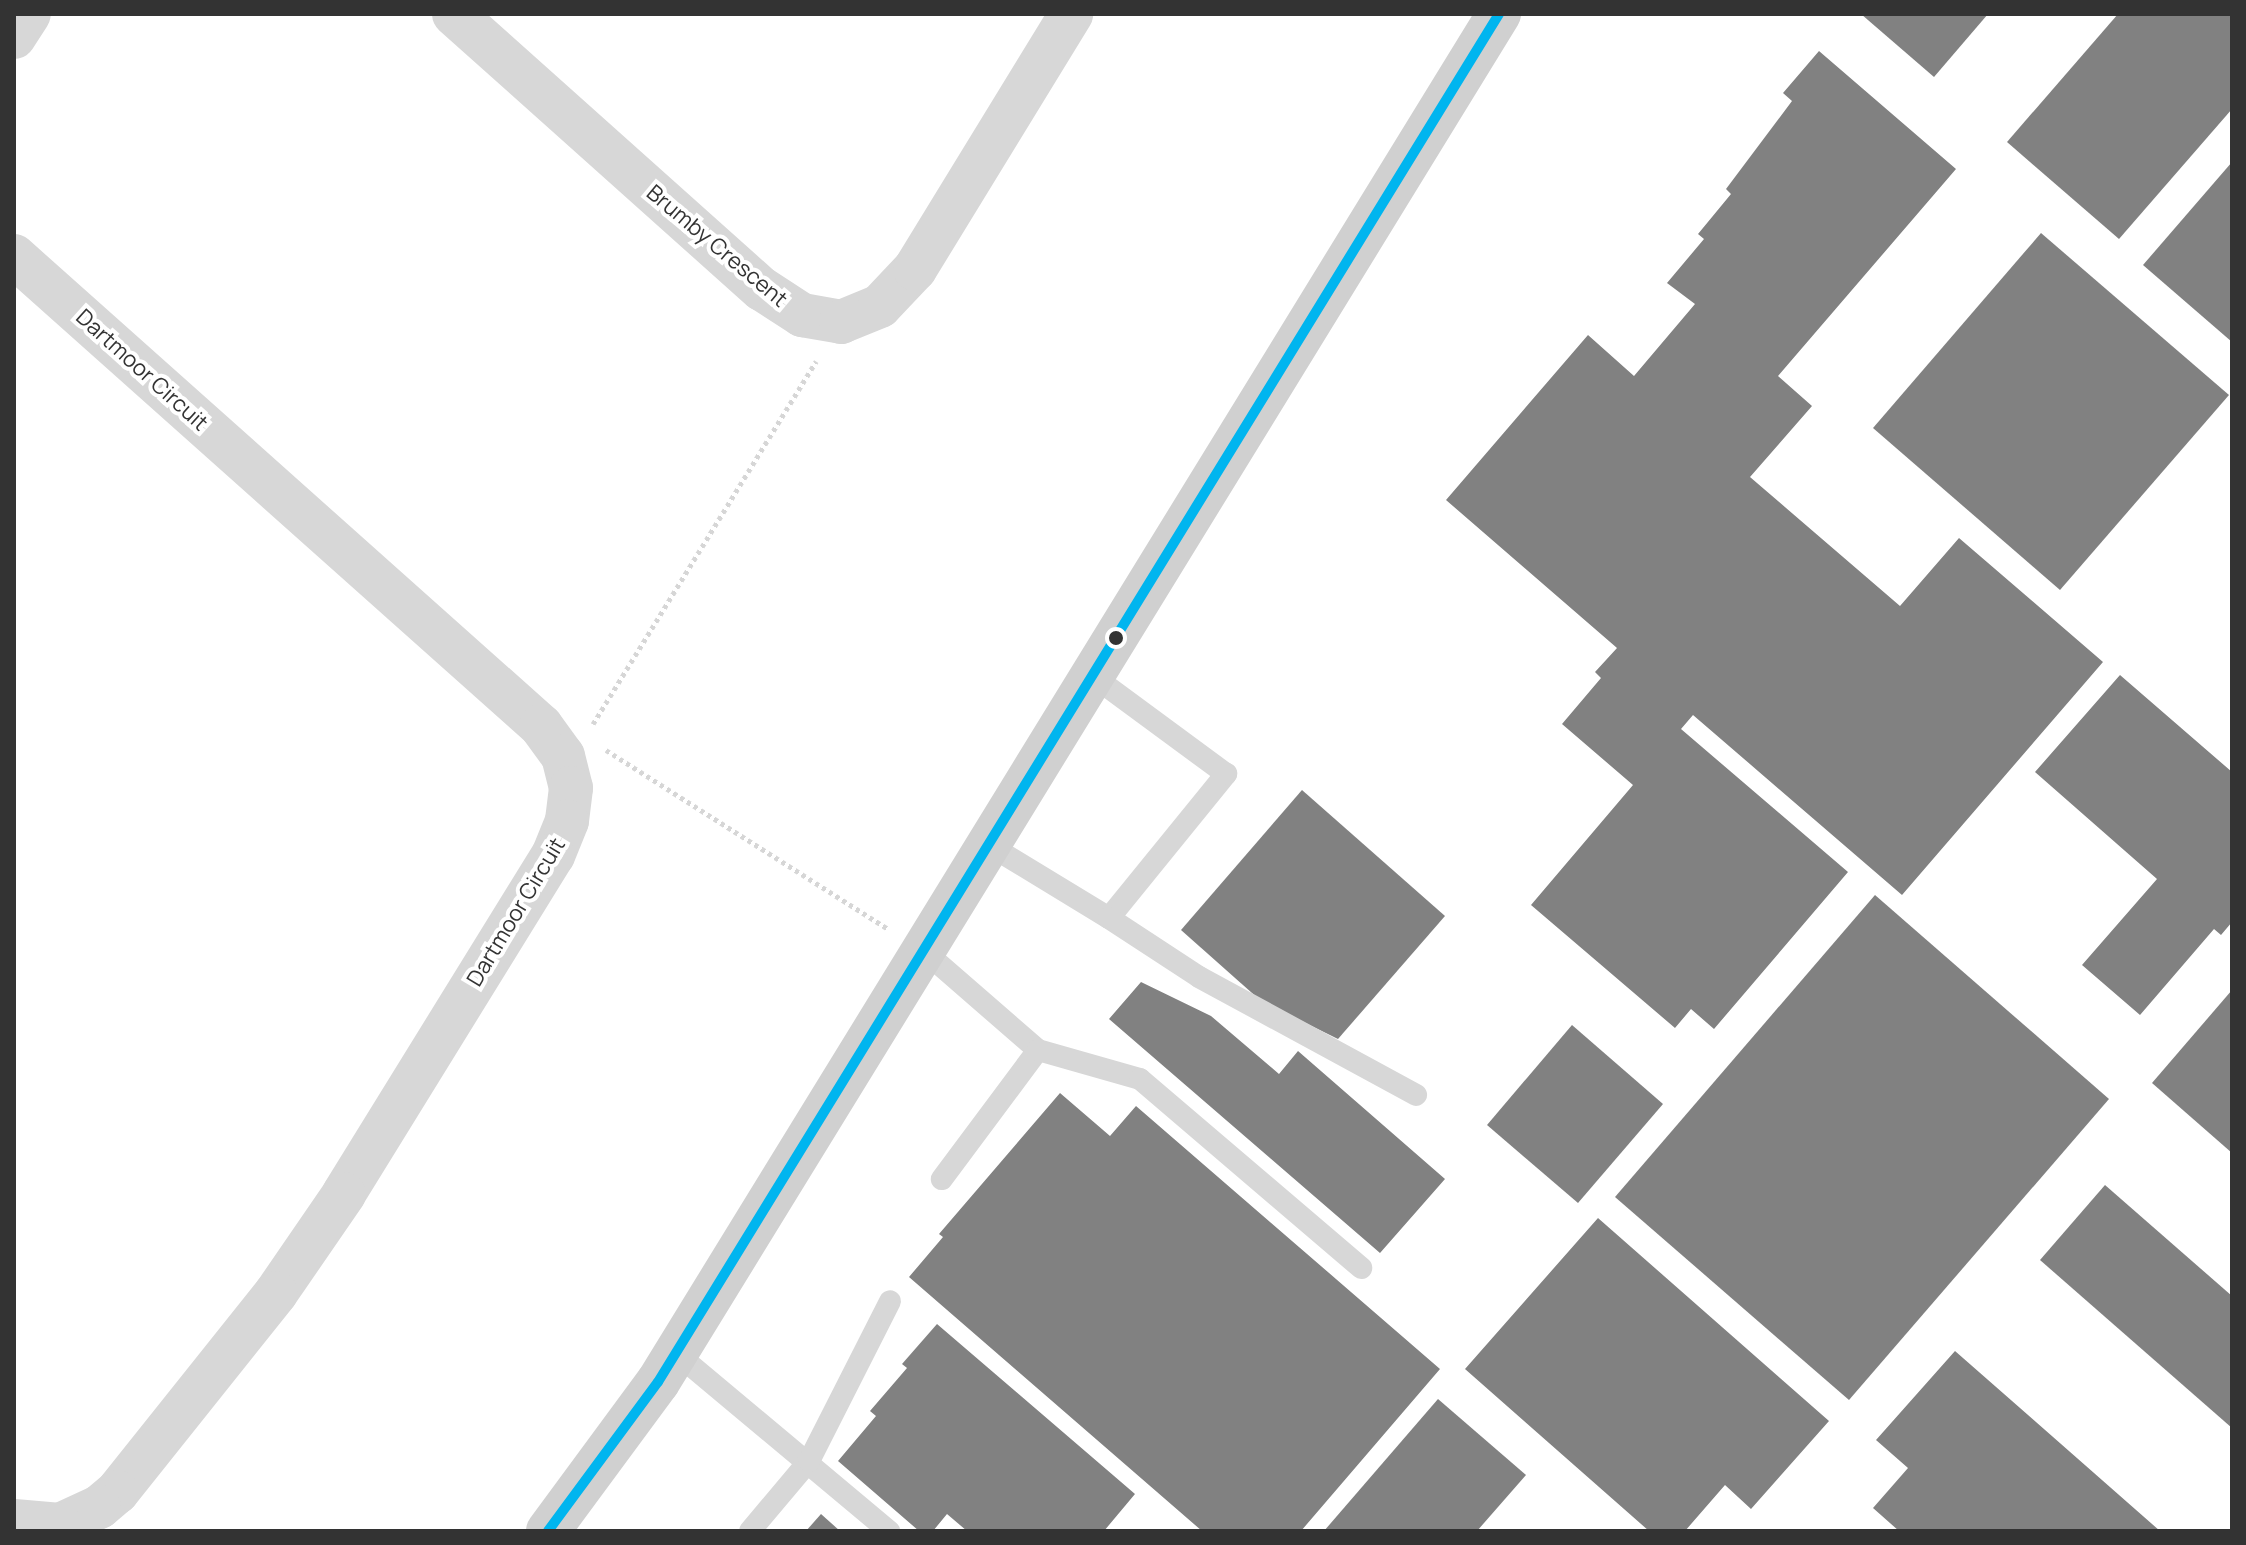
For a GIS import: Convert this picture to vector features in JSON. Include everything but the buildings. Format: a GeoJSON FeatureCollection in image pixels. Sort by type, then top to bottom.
{"type":"FeatureCollection","features":[{"type":"Feature","properties":{"kind":"main road"},"geometry":{"type":"LineString","coordinates":[[548,1531],[676,1353],[1499,14]]}},
{"type":"Feature","properties":{"kind":"street"},"geometry":{"type":"LineString","coordinates":[[14,37],[29,14]]}},
{"type":"Feature","properties":{"kind":"street","name":"Brumby Crescent"},"geometry":{"type":"LineString","coordinates":[[454,14],[762,289],[802,315],[841,322]]}},
{"type":"Feature","properties":{"kind":"street"},"geometry":{"type":"LineString","coordinates":[[841,322],[880,306],[915,269],[1071,14]]}},
{"type":"Feature","properties":{"kind":"street","name":"Dartmoor Circuit"},"geometry":{"type":"LineString","coordinates":[[14,256],[541,726],[563,756],[571,788],[567,821],[553,855],[344,1194],[276,1293],[117,1492],[99,1507],[60,1525],[14,1521]]}},
{"type":"Feature","properties":{"kind":"lane"},"geometry":{"type":"LineString","coordinates":[[1093,676],[1226,774],[1109,918]]}},
{"type":"Feature","properties":{"kind":"lane"},"geometry":{"type":"LineString","coordinates":[[989,845],[1199,977],[1416,1095]]}},
{"type":"Feature","properties":{"kind":"lane"},"geometry":{"type":"LineString","coordinates":[[924,951],[1038,1050],[1140,1079],[1361,1268]]}},
{"type":"Feature","properties":{"kind":"lane"},"geometry":{"type":"LineString","coordinates":[[942,1179],[1038,1050]]}},
{"type":"Feature","properties":{"kind":"lane"},"geometry":{"type":"LineString","coordinates":[[750,1531],[809,1461],[890,1301]]}},
{"type":"Feature","properties":{"kind":"lane"},"geometry":{"type":"LineString","coordinates":[[676,1353],[809,1461],[889,1531]]}},
{"type":"Feature","properties":{"kind":"path"},"geometry":{"type":"LineString","coordinates":[[841,322],[592,727],[593,741],[924,951]]}},
{"type":"Feature","properties":{"kind":"transit line"},"geometry":{"type":"LineString","coordinates":[[548,1531],[658,1382],[1499,14]]}}]}
